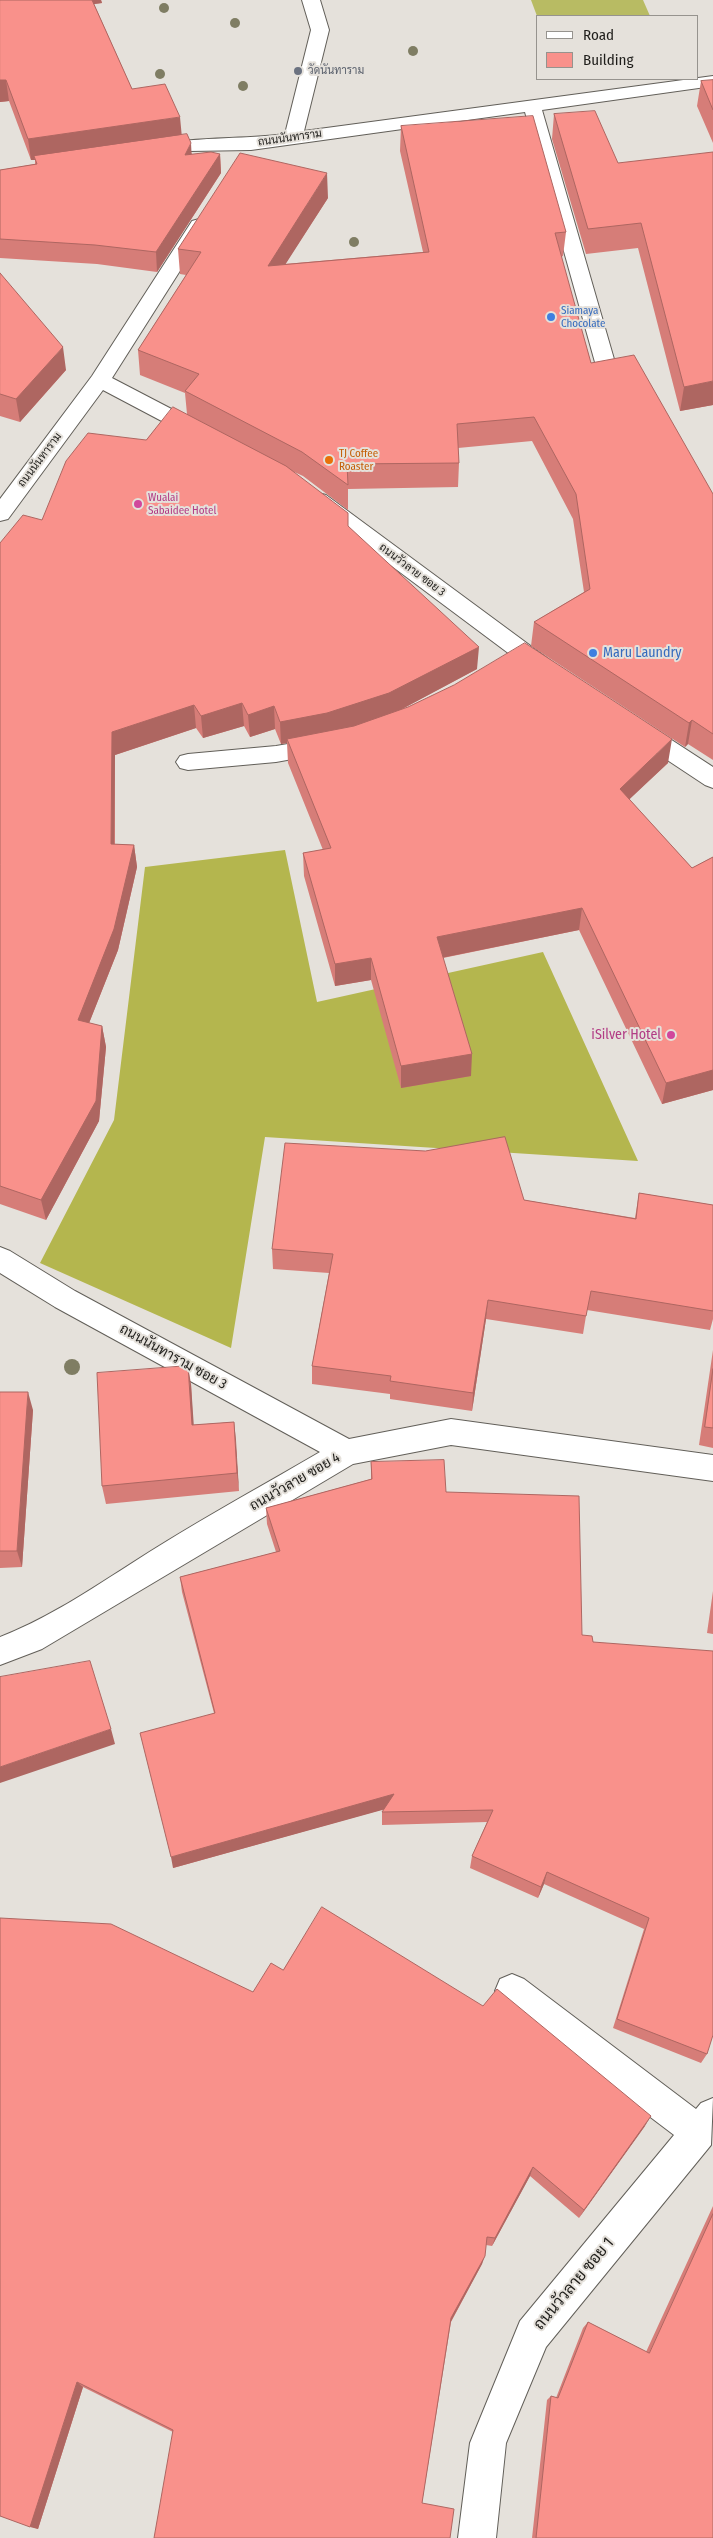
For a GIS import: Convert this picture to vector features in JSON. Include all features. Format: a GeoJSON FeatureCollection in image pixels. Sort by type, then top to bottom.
{"type":"FeatureCollection","features":[{"type":"Feature","properties":{"kind":"street"},"geometry":{"type":"LineString","coordinates":[[293,138],[320,30],[311,0]]}},
{"type":"Feature","properties":{"kind":"street","name":"ถนนนันทาราม"},"geometry":{"type":"LineString","coordinates":[[132,154],[189,145],[246,152],[293,138],[713,81]]}},
{"type":"Feature","properties":{"kind":"street"},"geometry":{"type":"LineString","coordinates":[[532,106],[608,373]]}},
{"type":"Feature","properties":{"kind":"street","name":"ถนนนันทาราม"},"geometry":{"type":"LineString","coordinates":[[0,514],[100,380],[210,209]]}},
{"type":"Feature","properties":{"kind":"street"},"geometry":{"type":"LineString","coordinates":[[100,380],[216,441]]}},
{"type":"Feature","properties":{"kind":"street","name":"ถนนวัวลาย ซอย 3"},"geometry":{"type":"LineString","coordinates":[[303,489],[516,659],[565,682]]}},
{"type":"Feature","properties":{"kind":"street"},"geometry":{"type":"LineString","coordinates":[[623,720],[713,779]]}},
{"type":"Feature","properties":{"kind":"street"},"geometry":{"type":"LineString","coordinates":[[188,762],[276,754],[344,741]]}},
{"type":"Feature","properties":{"kind":"street","name":"ถนนนันทาราม ซอย 3"},"geometry":{"type":"LineString","coordinates":[[0,1259],[65,1299],[348,1452]]}},
{"type":"Feature","properties":{"kind":"street","name":"ถนนวัวลาย ซอย 4"},"geometry":{"type":"LineString","coordinates":[[0,1651],[31,1639],[113,1592],[170,1554],[348,1452],[451,1432],[713,1468]]}},
{"type":"Feature","properties":{"kind":"street"},"geometry":{"type":"LineString","coordinates":[[512,1991],[706,2124]]}},
{"type":"Feature","properties":{"kind":"street","name":"ถนนวัวลาย ซอย 1"},"geometry":{"type":"LineString","coordinates":[[477,2538],[488,2443],[533,2334],[706,2124]]}},
{"type":"Feature","properties":{"kind":"green space"},"geometry":{"type":"Polygon","coordinates":[[[531,0],[643,0],[650,15],[537,15],[531,0]]]}},
{"type":"Feature","properties":{"kind":"shaded area"},"geometry":{"type":"Polygon","coordinates":[[[285,850],[317,1002],[543,952],[638,1161],[265,1137],[231,1348],[40,1263],[114,1120],[145,867],[285,850]]]}},
{"type":"Feature","properties":{"kind":"building"},"geometry":{"type":"Polygon","coordinates":[[[0,0],[92,0],[132,89],[165,84],[180,117],[28,139],[6,80],[0,80],[0,0]]]}},
{"type":"Feature","properties":{"kind":"building"},"geometry":{"type":"Polygon","coordinates":[[[713,80],[713,110],[701,81],[713,80]]]}},
{"type":"Feature","properties":{"kind":"building"},"geometry":{"type":"Polygon","coordinates":[[[595,111],[618,163],[713,152],[713,381],[684,387],[641,223],[588,229],[554,114],[595,111]]]}},
{"type":"Feature","properties":{"kind":"building"},"geometry":{"type":"Polygon","coordinates":[[[533,116],[566,232],[555,233],[591,363],[634,355],[713,494],[713,734],[692,720],[689,723],[534,622],[590,589],[576,494],[534,417],[457,424],[459,463],[347,464],[348,485],[302,452],[185,391],[199,374],[138,350],[201,252],[178,249],[240,153],[327,173],[268,266],[429,252],[401,126],[533,116]]]}},
{"type":"Feature","properties":{"kind":"building"},"geometry":{"type":"Polygon","coordinates":[[[187,134],[191,143],[185,155],[211,152],[220,154],[156,252],[95,245],[0,239],[0,170],[37,164],[34,156],[187,134]]]}},
{"type":"Feature","properties":{"kind":"building"},"geometry":{"type":"Polygon","coordinates":[[[0,273],[63,347],[16,399],[0,394],[0,273]]]}},
{"type":"Feature","properties":{"kind":"building"},"geometry":{"type":"Polygon","coordinates":[[[173,407],[286,466],[348,513],[348,526],[479,647],[389,693],[327,713],[280,722],[274,706],[248,715],[242,703],[201,716],[194,705],[112,732],[111,844],[134,845],[114,929],[78,1020],[102,1026],[96,1101],[41,1200],[0,1186],[0,543],[23,515],[42,520],[66,461],[88,433],[146,440],[173,407]]]}},
{"type":"Feature","properties":{"kind":"building"},"geometry":{"type":"Polygon","coordinates":[[[525,643],[672,739],[620,789],[692,868],[713,857],[713,1070],[666,1083],[582,908],[437,937],[472,1054],[401,1066],[371,958],[335,964],[303,853],[331,848],[287,739],[354,726],[408,707],[454,685],[525,643]]]}},
{"type":"Feature","properties":{"kind":"building"},"geometry":{"type":"Polygon","coordinates":[[[505,1137],[524,1200],[636,1219],[639,1193],[713,1205],[713,1311],[591,1291],[586,1316],[488,1300],[473,1393],[390,1381],[391,1376],[312,1366],[333,1254],[272,1249],[285,1143],[425,1151],[505,1137]]]}},
{"type":"Feature","properties":{"kind":"building"},"geometry":{"type":"Polygon","coordinates":[[[188,1366],[192,1425],[234,1422],[237,1473],[102,1486],[97,1373],[188,1366]]]}},
{"type":"Feature","properties":{"kind":"building"},"geometry":{"type":"Polygon","coordinates":[[[713,1369],[713,1428],[705,1427],[713,1369]]]}},
{"type":"Feature","properties":{"kind":"building"},"geometry":{"type":"Polygon","coordinates":[[[0,1392],[28,1392],[17,1551],[0,1551],[0,1392]]]}},
{"type":"Feature","properties":{"kind":"building"},"geometry":{"type":"Polygon","coordinates":[[[444,1460],[446,1492],[579,1496],[582,1635],[592,1636],[593,1642],[713,1651],[713,2035],[707,2054],[617,2019],[649,1918],[547,1872],[541,1887],[472,1856],[493,1810],[382,1812],[394,1794],[171,1857],[140,1733],[215,1713],[180,1577],[280,1551],[266,1508],[372,1479],[371,1462],[444,1460]]]}},
{"type":"Feature","properties":{"kind":"building"},"geometry":{"type":"Polygon","coordinates":[[[90,1661],[111,1729],[0,1767],[0,1677],[90,1661]]]}},
{"type":"Feature","properties":{"kind":"building"},"geometry":{"type":"Polygon","coordinates":[[[322,1907],[483,2006],[497,1989],[651,2116],[584,2210],[533,2167],[495,2238],[487,2237],[485,2256],[451,2318],[422,2503],[454,2509],[450,2538],[154,2538],[173,2430],[77,2382],[30,2527],[0,2516],[0,1918],[111,1924],[253,1992],[271,1963],[283,1970],[322,1907]]]}},
{"type":"Feature","properties":{"kind":"building"},"geometry":{"type":"Polygon","coordinates":[[[713,2214],[713,2538],[536,2538],[551,2396],[558,2398],[588,2322],[649,2353],[713,2214]]]}},
{"type":"Feature","properties":{"kind":"place","name":"วัดนันทาราม"},"geometry":{"type":"Point","coordinates":[298,71]}},
{"type":"Feature","properties":{"kind":"place","name":"Siamaya Chocolate"},"geometry":{"type":"Point","coordinates":[551,317]}},
{"type":"Feature","properties":{"kind":"place","name":"TJ Coffee Roaster"},"geometry":{"type":"Point","coordinates":[329,460]}},
{"type":"Feature","properties":{"kind":"place","name":"Wualai Sabaidee Hotel"},"geometry":{"type":"Point","coordinates":[138,504]}},
{"type":"Feature","properties":{"kind":"place","name":"Maru Laundry"},"geometry":{"type":"Point","coordinates":[593,653]}},
{"type":"Feature","properties":{"kind":"place","name":"iSilver Hotel"},"geometry":{"type":"Point","coordinates":[671,1035]}}]}
